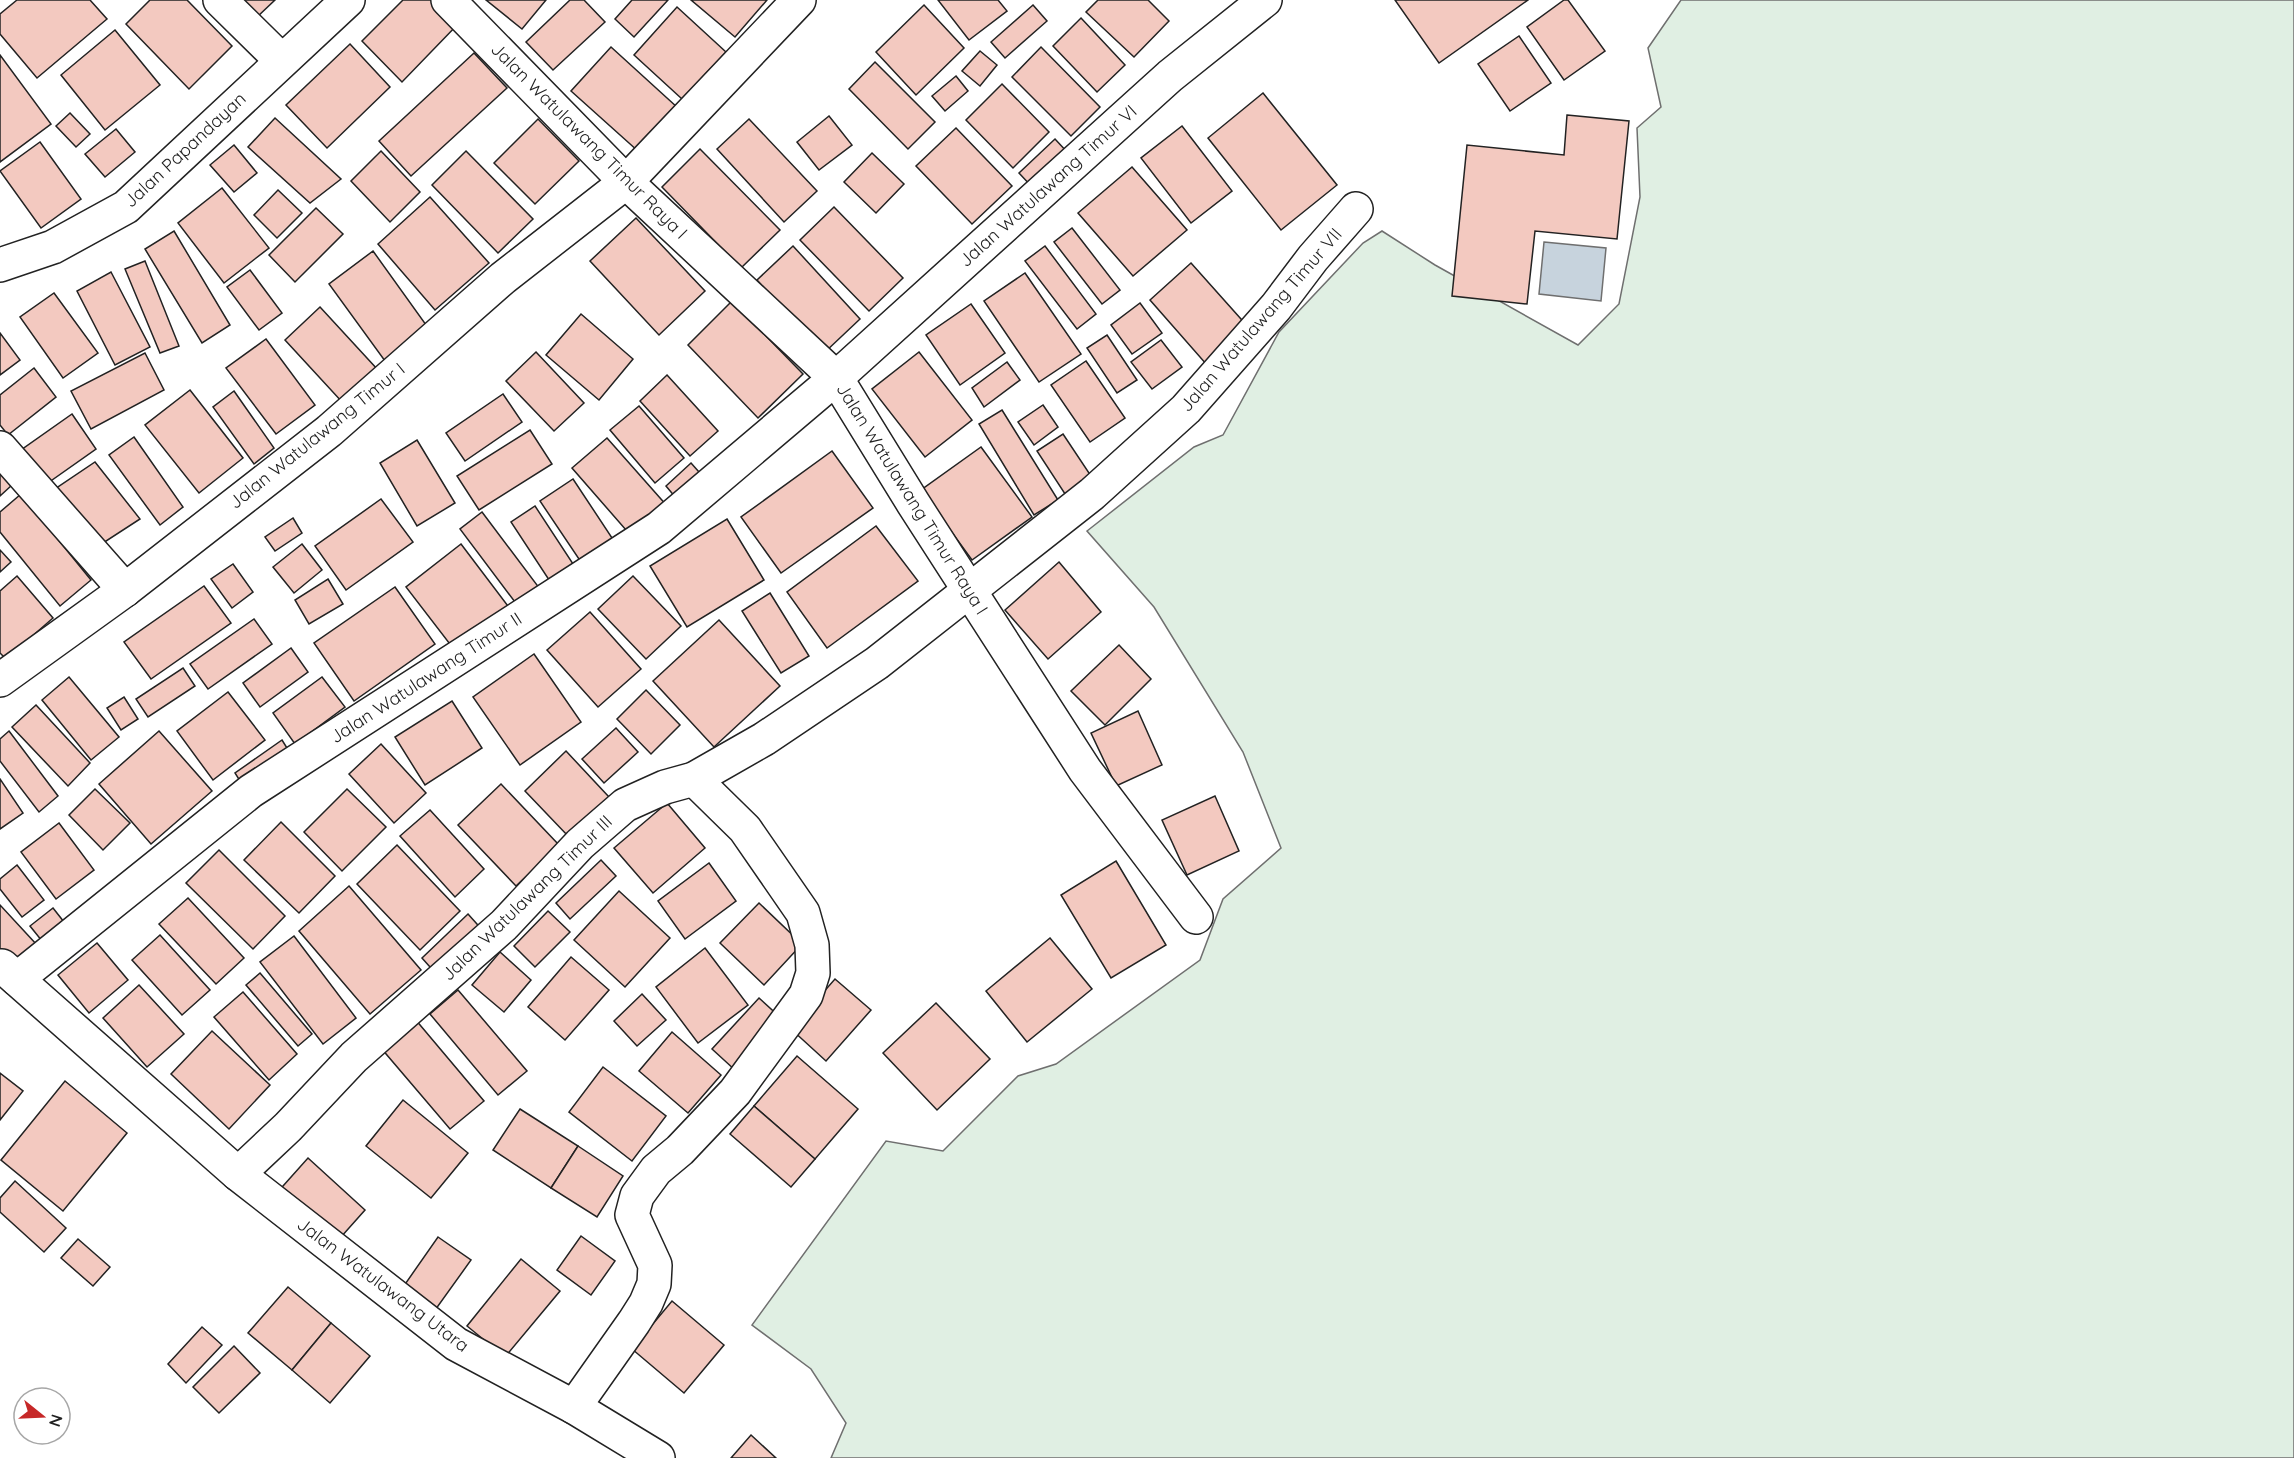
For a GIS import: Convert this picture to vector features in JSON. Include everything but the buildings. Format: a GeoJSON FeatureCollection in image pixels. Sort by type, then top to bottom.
{"type":"FeatureCollection","features":[{"type":"Feature","properties":{"kind":"street"},"geometry":{"type":"LineString","coordinates":[[220,0],[281,60]]}},
{"type":"Feature","properties":{"kind":"street","name":"Jalan Papandayan"},"geometry":{"type":"LineString","coordinates":[[0,265],[53,247],[126,207],[281,60],[348,0]]}},
{"type":"Feature","properties":{"kind":"street","name":"Jalan Watulawang Timur Raya I"},"geometry":{"type":"LineString","coordinates":[[448,0],[626,182],[836,378],[1085,770],[1196,917]]}},
{"type":"Feature","properties":{"kind":"street","name":"Jalan Watulawang Timur I"},"geometry":{"type":"LineString","coordinates":[[0,680],[125,590],[329,431],[503,278],[626,182],[799,0]]}},
{"type":"Feature","properties":{"kind":"street","name":"Jalan Watulawang Timur VI"},"geometry":{"type":"LineString","coordinates":[[836,378],[1170,76],[1265,0]]}},
{"type":"Feature","properties":{"kind":"street","name":"Jalan Watulawang Timur VII"},"geometry":{"type":"LineString","coordinates":[[969,590],[1092,494],[1186,409],[1276,307],[1313,258],[1356,209]]}},
{"type":"Feature","properties":{"kind":"street","name":"Jalan Watulawang Timur II"},"geometry":{"type":"LineString","coordinates":[[9,972],[251,791],[658,528],[836,378]]}},
{"type":"Feature","properties":{"kind":"street"},"geometry":{"type":"LineString","coordinates":[[0,448],[125,590]]}},
{"type":"Feature","properties":{"kind":"street","name":"Jalan Watulawang Timur III"},"geometry":{"type":"LineString","coordinates":[[238,1174],[288,1127],[354,1057],[504,925],[580,844],[625,805],[665,787],[694,778],[764,739],[868,669],[969,590]]}},
{"type":"Feature","properties":{"kind":"street"},"geometry":{"type":"LineString","coordinates":[[574,1407],[646,1304],[654,1284],[655,1265],[632,1215],[637,1196],[656,1170],[680,1150],[735,1092],[806,995],[813,973],[812,945],[803,913],[745,829],[694,778]]}},
{"type":"Feature","properties":{"kind":"street","name":"Jalan Watulawang Utara"},"geometry":{"type":"LineString","coordinates":[[9,972],[238,1174],[456,1344],[574,1407],[658,1458]]}},
{"type":"Feature","properties":{"kind":"green space"},"geometry":{"type":"Polygon","coordinates":[[[1681,0],[2294,0],[2294,1458],[831,1458],[846,1423],[811,1369],[752,1325],[886,1141],[943,1151],[1018,1076],[1056,1064],[1200,960],[1223,899],[1281,848],[1243,752],[1154,607],[1087,531],[1194,447],[1223,435],[1279,332],[1363,243],[1382,231],[1435,265],[1578,345],[1619,304],[1640,197],[1637,128],[1661,107],[1648,48],[1681,0]]]}},
{"type":"Feature","properties":{"kind":"shaded area"},"geometry":{"type":"Polygon","coordinates":[[[1544,242],[1606,248],[1601,301],[1539,294],[1544,242]]]}}]}
